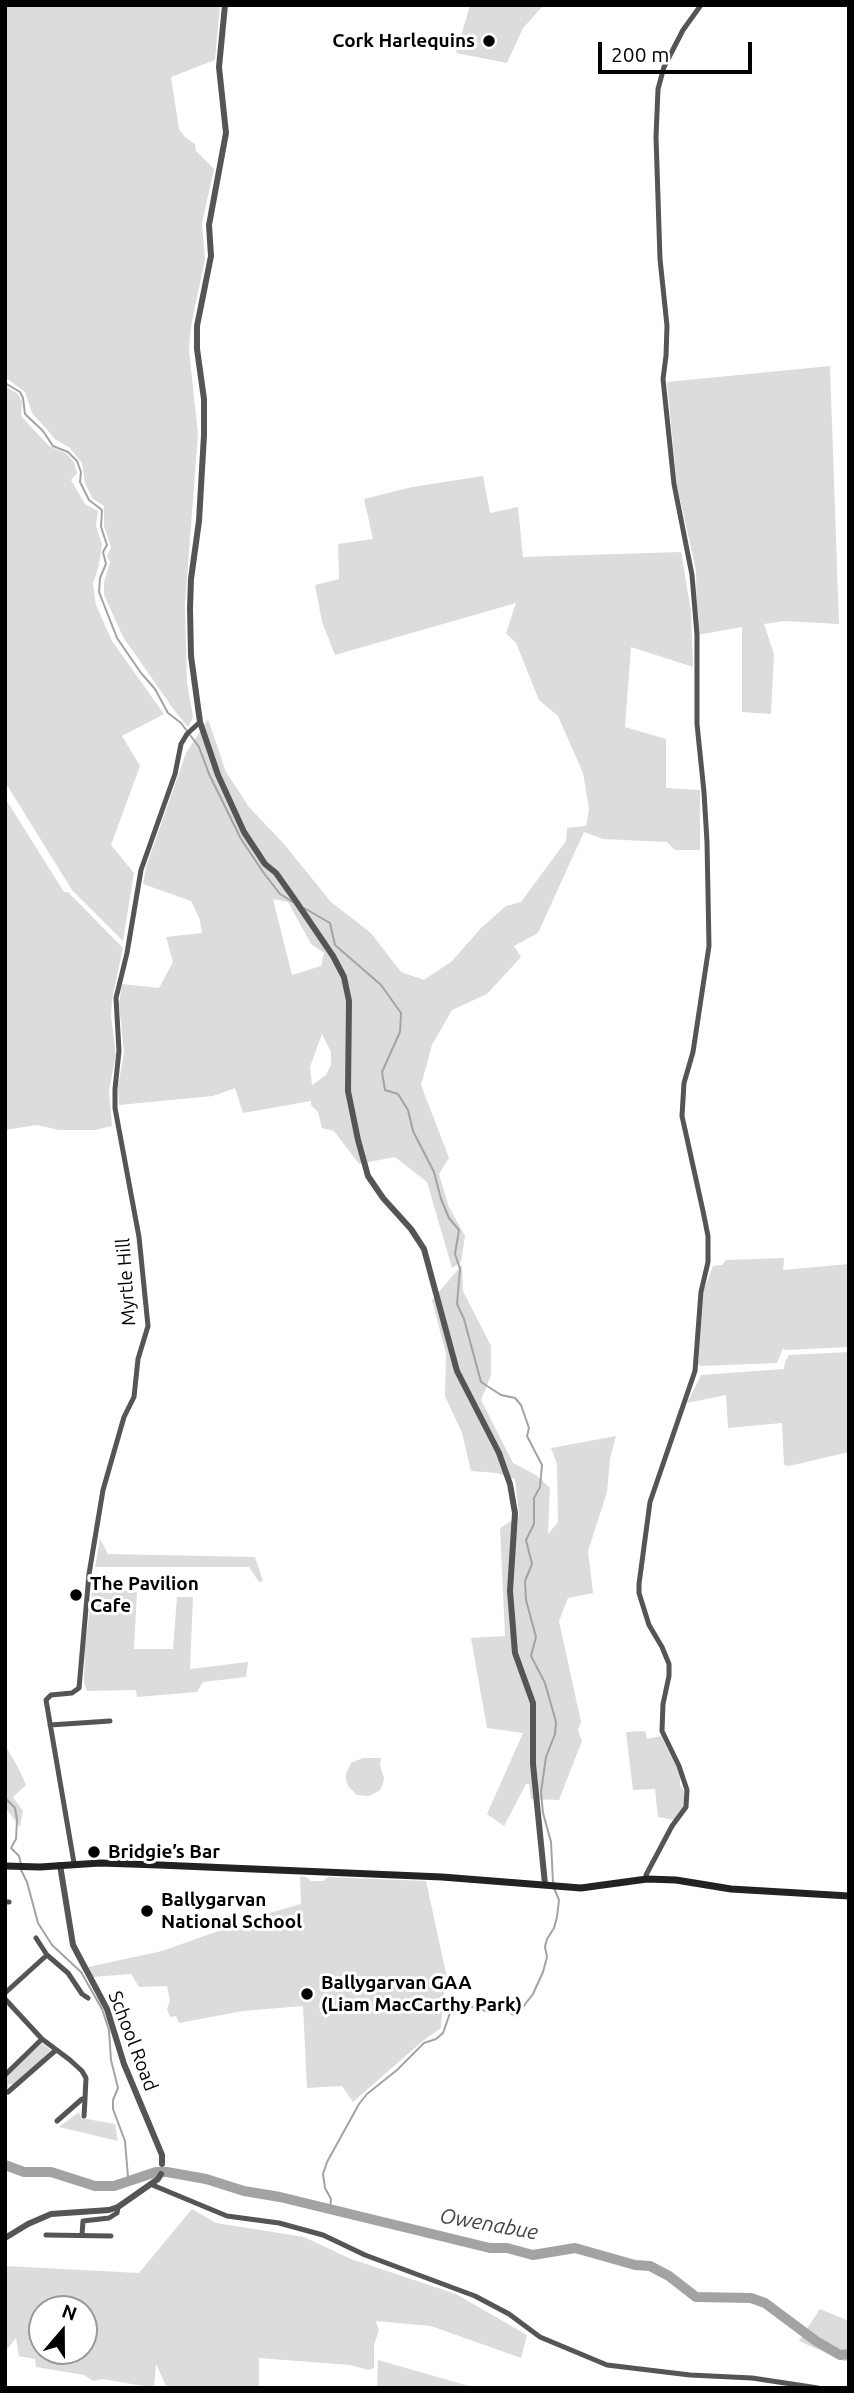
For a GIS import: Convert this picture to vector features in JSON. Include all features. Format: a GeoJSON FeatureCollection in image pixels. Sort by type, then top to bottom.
{"type":"FeatureCollection","features":[{"type":"Feature","properties":{"kind":"main road"},"geometry":{"type":"LineString","coordinates":[[5,1866],[74,1863],[159,1865],[581,1888],[647,1879],[676,1880],[731,1889],[849,1896]]}},
{"type":"Feature","properties":{"kind":"street"},"geometry":{"type":"LineString","coordinates":[[225,5],[219,67],[226,132],[209,225],[211,256],[197,326],[205,417],[199,521],[190,593],[191,656],[200,722],[235,815],[256,851],[298,904],[333,956],[347,987],[350,1018],[348,1090],[368,1176],[374,1188],[411,1229],[424,1249],[457,1371],[499,1453],[510,1484],[515,1513],[510,1591],[515,1653],[534,1703],[533,1764],[550,1885]]}},
{"type":"Feature","properties":{"kind":"street"},"geometry":{"type":"LineString","coordinates":[[647,1879],[646,1875],[668,1833],[686,1807],[687,1790],[662,1731],[669,1664],[649,1625],[639,1593],[639,1584],[650,1502],[695,1371],[701,1292],[708,1262],[705,1223],[682,1116],[684,1083],[693,1052],[709,946],[707,842],[696,724],[697,635],[692,575],[674,484],[663,379],[667,326],[660,259],[656,136],[658,89],[664,67],[683,30],[701,5]]}},
{"type":"Feature","properties":{"kind":"street","name":"Myrtle Hill"},"geometry":{"type":"LineString","coordinates":[[74,1863],[46,1704],[47,1697],[72,1693],[79,1688],[89,1574],[103,1490],[124,1418],[134,1397],[138,1359],[148,1326],[139,1237],[115,1108],[119,1051],[116,998],[127,953],[141,870],[174,774],[181,744],[188,732],[200,722]]}},
{"type":"Feature","properties":{"kind":"street"},"geometry":{"type":"LineString","coordinates":[[50,1725],[110,1721]]}},
{"type":"Feature","properties":{"kind":"street","name":"School Road"},"geometry":{"type":"LineString","coordinates":[[60,1865],[73,1945],[107,2009],[121,2055],[162,2155],[161,2174],[118,2207]]}},
{"type":"Feature","properties":{"kind":"street"},"geometry":{"type":"LineString","coordinates":[[36,1938],[47,1955],[68,1973],[86,1994]]}},
{"type":"Feature","properties":{"kind":"street"},"geometry":{"type":"LineString","coordinates":[[5,1993],[47,1955]]}},
{"type":"Feature","properties":{"kind":"street"},"geometry":{"type":"LineString","coordinates":[[7,2004],[42,2039],[82,2071],[86,2078],[83,2116]]}},
{"type":"Feature","properties":{"kind":"street"},"geometry":{"type":"LineString","coordinates":[[5,2075],[42,2039]]}},
{"type":"Feature","properties":{"kind":"street"},"geometry":{"type":"LineString","coordinates":[[10,2088],[56,2050]]}},
{"type":"Feature","properties":{"kind":"street"},"geometry":{"type":"LineString","coordinates":[[61,2121],[85,2099]]}},
{"type":"Feature","properties":{"kind":"street"},"geometry":{"type":"LineString","coordinates":[[150,2184],[227,2216],[278,2222],[323,2235],[365,2255],[447,2284],[509,2314],[540,2337],[607,2365],[690,2375],[764,2379],[818,2388]]}},
{"type":"Feature","properties":{"kind":"street"},"geometry":{"type":"LineString","coordinates":[[5,2238],[51,2214],[118,2207],[117,2213],[109,2218],[83,2221],[82,2235]]}},
{"type":"Feature","properties":{"kind":"street"},"geometry":{"type":"LineString","coordinates":[[46,2235],[111,2236]]}},
{"type":"Feature","properties":{"kind":"shaded area"},"geometry":{"type":"Polygon","coordinates":[[[5,5],[220,5],[215,60],[171,77],[179,129],[195,144],[196,151],[214,169],[202,223],[205,259],[191,326],[189,350],[198,434],[185,605],[187,683],[193,717],[188,727],[123,637],[104,595],[104,582],[110,562],[107,556],[111,547],[104,526],[104,506],[92,498],[85,483],[82,463],[69,447],[56,440],[32,413],[25,392],[5,377],[5,5]]]}},
{"type":"Feature","properties":{"kind":"shaded area","name":"Cork Harlequins"},"geometry":{"type":"Polygon","coordinates":[[[470,5],[544,5],[523,28],[507,63],[456,53],[470,5]]]}},
{"type":"Feature","properties":{"kind":"shaded area"},"geometry":{"type":"Polygon","coordinates":[[[830,366],[839,624],[784,621],[764,624],[774,654],[771,714],[742,712],[742,627],[697,635],[696,570],[677,486],[667,382],[830,366]]]}},
{"type":"Feature","properties":{"kind":"shaded area"},"geometry":{"type":"Polygon","coordinates":[[[5,386],[18,394],[22,402],[21,416],[49,446],[67,454],[74,462],[77,473],[71,480],[85,504],[98,511],[96,526],[102,544],[93,584],[96,605],[112,641],[164,714],[122,736],[140,766],[111,845],[134,873],[123,941],[72,890],[5,782],[5,386]]]}},
{"type":"Feature","properties":{"kind":"shaded area"},"geometry":{"type":"Polygon","coordinates":[[[483,476],[490,513],[518,507],[523,557],[681,552],[691,611],[693,667],[631,647],[625,727],[666,739],[666,788],[700,790],[700,850],[675,850],[667,842],[603,839],[584,832],[538,933],[514,946],[521,957],[487,994],[452,1010],[432,1045],[421,1085],[449,1158],[439,1174],[449,1207],[465,1236],[461,1262],[452,1268],[427,1182],[395,1157],[359,1164],[334,1131],[322,1128],[318,1112],[311,1105],[311,1101],[243,1113],[235,1088],[213,1096],[119,1105],[118,1086],[124,1053],[119,1004],[122,984],[159,988],[173,962],[166,937],[202,933],[200,920],[191,901],[143,884],[146,867],[186,753],[208,719],[226,772],[249,807],[284,844],[331,902],[371,933],[401,972],[424,980],[452,961],[481,928],[506,906],[521,902],[566,841],[567,828],[586,826],[589,809],[583,773],[558,716],[539,700],[516,643],[506,633],[516,603],[335,655],[322,622],[315,585],[339,579],[338,544],[373,539],[364,499],[412,487],[483,476]],[[273,899],[292,975],[321,966],[324,953],[311,944],[288,902],[273,899]],[[322,1034],[310,1067],[312,1085],[326,1075],[331,1065],[331,1052],[322,1034]]]}},
{"type":"Feature","properties":{"kind":"shaded area"},"geometry":{"type":"Polygon","coordinates":[[[5,798],[64,892],[68,892],[123,948],[111,1016],[116,1055],[109,1090],[112,1126],[95,1130],[59,1130],[37,1125],[5,1130],[5,798]]]}},
{"type":"Feature","properties":{"kind":"shaded area"},"geometry":{"type":"Polygon","coordinates":[[[784,1258],[783,1270],[849,1264],[849,1347],[783,1348],[777,1363],[698,1364],[704,1290],[713,1266],[722,1265],[726,1260],[784,1258]]]}},
{"type":"Feature","properties":{"kind":"shaded area"},"geometry":{"type":"Polygon","coordinates":[[[462,1265],[463,1291],[491,1346],[491,1375],[481,1400],[513,1463],[536,1475],[550,1488],[548,1534],[558,1522],[557,1464],[551,1448],[616,1436],[610,1459],[607,1492],[588,1551],[593,1593],[568,1598],[559,1621],[581,1722],[578,1730],[582,1741],[559,1800],[531,1799],[529,1784],[526,1784],[504,1826],[487,1814],[523,1733],[487,1728],[471,1638],[505,1636],[500,1528],[519,1516],[515,1479],[497,1473],[471,1471],[462,1433],[445,1396],[446,1354],[432,1300],[462,1265]]]}},
{"type":"Feature","properties":{"kind":"shaded area"},"geometry":{"type":"Polygon","coordinates":[[[849,1352],[849,1452],[784,1465],[782,1423],[728,1428],[726,1395],[687,1403],[701,1375],[784,1369],[789,1355],[849,1352]]]}},
{"type":"Feature","properties":{"kind":"shaded area"},"geometry":{"type":"Polygon","coordinates":[[[100,1539],[108,1554],[255,1557],[263,1581],[259,1582],[249,1567],[95,1567],[100,1539]]]}},
{"type":"Feature","properties":{"kind":"shaded area"},"geometry":{"type":"Polygon","coordinates":[[[93,1585],[137,1592],[134,1649],[173,1649],[177,1597],[193,1597],[190,1669],[248,1662],[246,1677],[203,1682],[197,1692],[137,1697],[136,1690],[87,1691],[84,1682],[85,1646],[93,1585]]]}},
{"type":"Feature","properties":{"kind":"shaded area"},"geometry":{"type":"Polygon","coordinates":[[[645,1731],[647,1739],[661,1736],[680,1774],[680,1785],[685,1792],[684,1807],[674,1820],[658,1817],[655,1789],[633,1790],[626,1732],[645,1731]]]}},
{"type":"Feature","properties":{"kind":"shaded area"},"geometry":{"type":"Polygon","coordinates":[[[5,1745],[26,1785],[13,1797],[23,1811],[20,1827],[5,1810],[5,1745]]]}},
{"type":"Feature","properties":{"kind":"shaded area"},"geometry":{"type":"Polygon","coordinates":[[[363,1758],[381,1758],[383,1784],[380,1790],[369,1796],[357,1795],[346,1780],[351,1763],[363,1758]]]}},
{"type":"Feature","properties":{"kind":"shaded area","name":"Ballygarvan GAA (Liam MacCarthy Park)"},"geometry":{"type":"Polygon","coordinates":[[[300,1876],[311,1881],[323,1881],[328,1877],[426,1881],[446,1973],[441,2028],[353,2102],[342,2086],[307,2088],[303,2006],[243,2011],[179,2023],[176,2016],[170,2017],[167,2009],[170,2001],[167,1986],[139,1987],[131,1974],[93,1977],[88,1967],[162,1951],[301,1904],[300,1876]]]}},
{"type":"Feature","properties":{"kind":"shaded area"},"geometry":{"type":"Polygon","coordinates":[[[42,2043],[51,2050],[16,2085],[9,2084],[5,2093],[5,2077],[42,2043]]]}},
{"type":"Feature","properties":{"kind":"shaded area"},"geometry":{"type":"Polygon","coordinates":[[[79,2112],[81,2118],[115,2124],[118,2141],[59,2127],[79,2112]]]}},
{"type":"Feature","properties":{"kind":"shaded area"},"geometry":{"type":"Polygon","coordinates":[[[192,2209],[216,2223],[304,2237],[351,2259],[456,2294],[527,2335],[521,2358],[431,2326],[376,2321],[379,2330],[374,2345],[374,2368],[369,2370],[350,2365],[259,2358],[259,2388],[167,2388],[156,2364],[154,2388],[103,2379],[93,2381],[84,2375],[36,2365],[98,2365],[98,2295],[28,2295],[28,2358],[19,2356],[16,2338],[5,2352],[5,2266],[139,2273],[192,2209]]]}},
{"type":"Feature","properties":{"kind":"shaded area"},"geometry":{"type":"Polygon","coordinates":[[[820,2309],[849,2321],[849,2361],[799,2341],[820,2309]]]}},
{"type":"Feature","properties":{"kind":"shaded area"},"geometry":{"type":"Polygon","coordinates":[[[378,2360],[476,2388],[377,2388],[378,2360]]]}},
{"type":"Feature","properties":{"kind":"waterway"},"geometry":{"type":"LineString","coordinates":[[5,383],[20,392],[25,414],[43,431],[53,446],[68,452],[77,461],[81,472],[80,482],[89,500],[102,510],[101,527],[107,545],[103,552],[106,564],[100,578],[99,592],[117,638],[155,689],[168,713],[181,723],[199,747],[209,774],[241,839],[280,894],[293,902]]}},
{"type":"Feature","properties":{"kind":"waterway"},"geometry":{"type":"LineString","coordinates":[[304,908],[330,923],[335,945],[381,985],[401,1013],[400,1032],[382,1072],[385,1090],[398,1094],[408,1110],[413,1131],[434,1172],[449,1218],[459,1230],[455,1254],[460,1269],[457,1304],[464,1319],[481,1382],[501,1395],[515,1398],[521,1405],[529,1428],[527,1436],[542,1465],[540,1487],[534,1498],[534,1524],[526,1540],[532,1564],[525,1581],[526,1600],[536,1637],[531,1656],[545,1683],[556,1722],[555,1734],[546,1757],[541,1792],[543,1813],[551,1842],[553,1883]]}},
{"type":"Feature","properties":{"kind":"waterway"},"geometry":{"type":"LineString","coordinates":[[5,1798],[15,1808],[16,1839],[11,1848],[19,1856],[21,1864]]}},
{"type":"Feature","properties":{"kind":"waterway"},"geometry":{"type":"LineString","coordinates":[[21,1870],[38,1923],[52,1945],[81,1972],[102,2009],[109,2030],[111,2060],[118,2088],[113,2109],[125,2141],[128,2177],[133,2180]]}},
{"type":"Feature","properties":{"kind":"waterway"},"geometry":{"type":"LineString","coordinates":[[330,2210],[331,2199],[325,2188],[323,2174],[327,2162],[367,2094],[397,2070],[424,2043],[443,2033],[450,2013],[457,2003],[490,2012],[508,2012],[516,2016],[533,1994],[543,1972],[547,1957],[547,1939],[557,1917],[559,1900],[554,1888]]}},
{"type":"Feature","properties":{"kind":"waterway","name":"Owenabue"},"geometry":{"type":"LineString","coordinates":[[5,2165],[24,2172],[51,2172],[95,2186],[114,2186],[156,2172],[167,2172],[206,2179],[244,2191],[280,2197],[490,2248],[507,2248],[533,2255],[575,2248],[635,2265],[650,2266],[669,2276],[696,2297],[751,2298],[765,2303],[816,2341],[840,2355],[849,2354]]}},
{"type":"Feature","properties":{"kind":"place","name":"Cork Harlequins"},"geometry":{"type":"Point","coordinates":[489,41]}},
{"type":"Feature","properties":{"kind":"place","name":"The Pavilion Cafe"},"geometry":{"type":"Point","coordinates":[76,1595]}},
{"type":"Feature","properties":{"kind":"place","name":"Bridgie’s Bar"},"geometry":{"type":"Point","coordinates":[94,1852]}},
{"type":"Feature","properties":{"kind":"place","name":"Ballygarvan National School"},"geometry":{"type":"Point","coordinates":[147,1911]}},
{"type":"Feature","properties":{"kind":"place","name":"Ballygarvan GAA (Liam MacCarthy Park)"},"geometry":{"type":"Point","coordinates":[307,1994]}}]}
